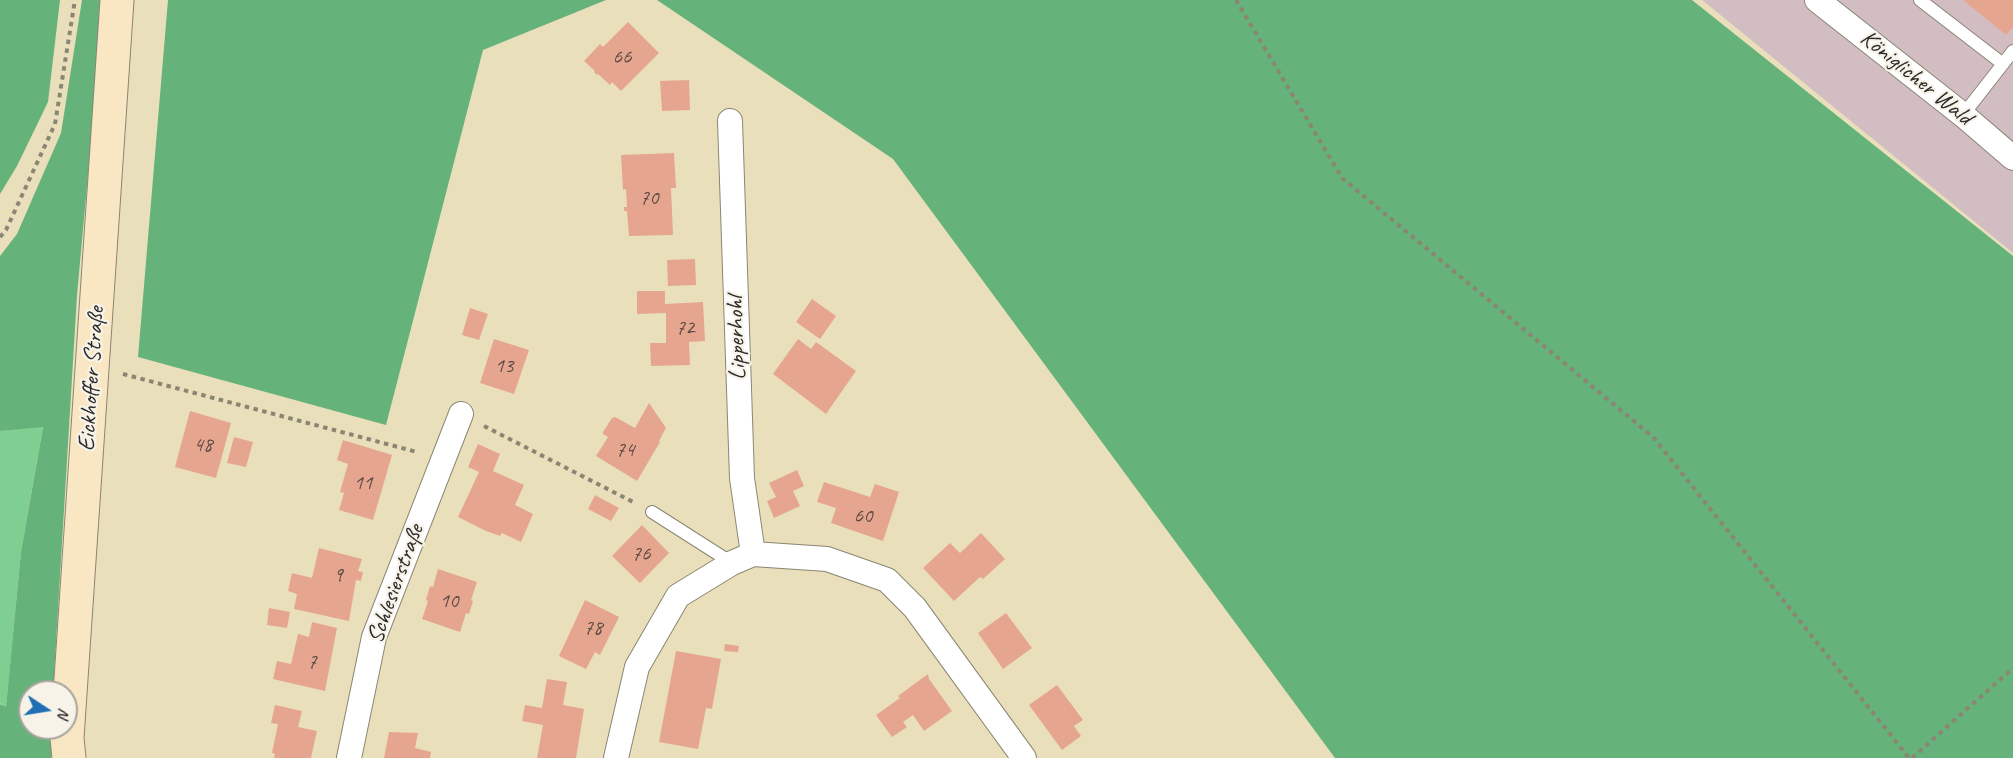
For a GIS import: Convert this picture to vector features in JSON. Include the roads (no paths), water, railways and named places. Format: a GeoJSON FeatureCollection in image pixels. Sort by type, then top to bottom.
{"type":"FeatureCollection","features":[{"type":"Feature","properties":{"kind":"main road","name":"Eickhoffer Straße"},"geometry":{"type":"LineString","coordinates":[[69,758],[67,738],[117,0]]}},
{"type":"Feature","properties":{"kind":"street","name":"Königlicher Wald"},"geometry":{"type":"LineString","coordinates":[[1817,0],[1963,115],[2013,158]]}},
{"type":"Feature","properties":{"kind":"street","name":"Lipperhohl"},"geometry":{"type":"LineString","coordinates":[[730,121],[743,559]]}},
{"type":"Feature","properties":{"kind":"street","name":"Schlesierstraße"},"geometry":{"type":"LineString","coordinates":[[349,758],[374,637],[461,414]]}},
{"type":"Feature","properties":{"kind":"street"},"geometry":{"type":"LineString","coordinates":[[616,758],[637,667],[678,596],[743,559],[827,559],[887,580],[915,608],[1024,758]]}},
{"type":"Feature","properties":{"kind":"lane"},"geometry":{"type":"LineString","coordinates":[[1920,0],[2003,64]]}},
{"type":"Feature","properties":{"kind":"lane"},"geometry":{"type":"LineString","coordinates":[[1963,115],[2013,51]]}},
{"type":"Feature","properties":{"kind":"lane"},"geometry":{"type":"LineString","coordinates":[[652,512],[743,559]]}}]}
